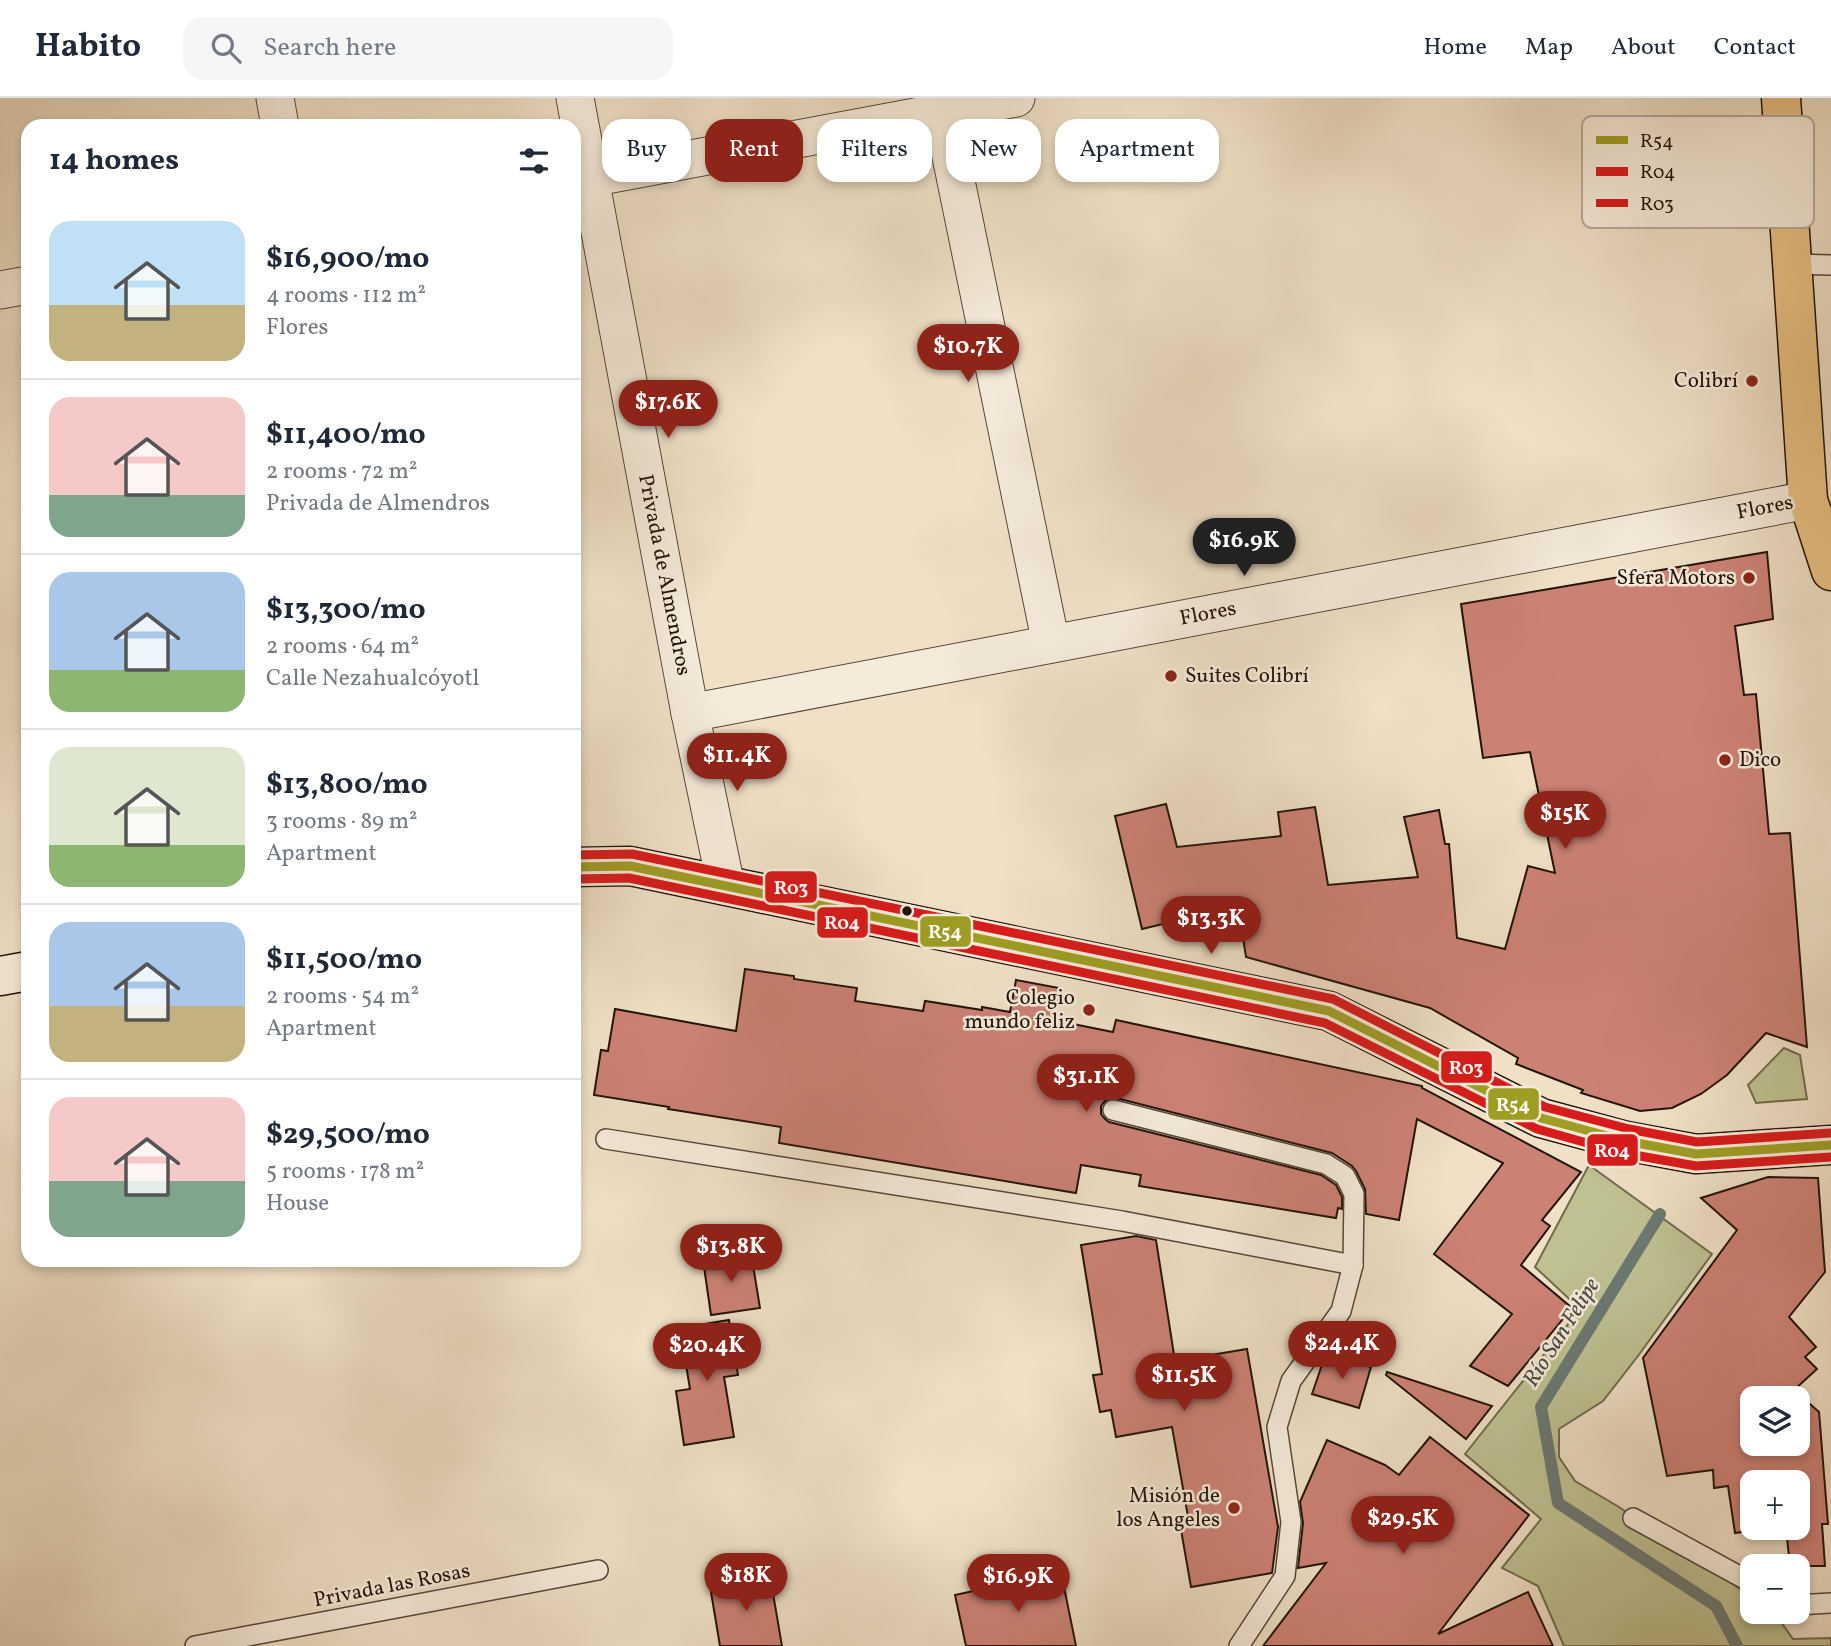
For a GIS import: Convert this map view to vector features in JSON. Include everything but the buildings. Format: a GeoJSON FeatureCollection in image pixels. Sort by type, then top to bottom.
{"type":"FeatureCollection","features":[{"type":"Feature","properties":{"kind":"main road"},"geometry":{"type":"LineString","coordinates":[[1781,98],[1782,116]]}},
{"type":"Feature","properties":{"kind":"main road"},"geometry":{"type":"LineString","coordinates":[[1790,228],[1808,500],[1831,571]]}},
{"type":"Feature","properties":{"kind":"main road"},"geometry":{"type":"LineString","coordinates":[[581,867],[630,866],[1329,1011],[1541,1118],[1626,1141],[1696,1154],[1831,1146]]}},
{"type":"Feature","properties":{"kind":"main road"},"geometry":{"type":"LineString","coordinates":[[0,976],[21,972]]}},
{"type":"Feature","properties":{"kind":"street"},"geometry":{"type":"LineString","coordinates":[[275,98],[279,119]]}},
{"type":"Feature","properties":{"kind":"street","name":"Privada de Almendros"},"geometry":{"type":"LineString","coordinates":[[575,98],[577,119]]}},
{"type":"Feature","properties":{"kind":"street"},"geometry":{"type":"LineString","coordinates":[[582,179],[940,105],[1016,98]]}},
{"type":"Feature","properties":{"kind":"street"},"geometry":{"type":"LineString","coordinates":[[940,105],[1051,644]]}},
{"type":"Feature","properties":{"kind":"street","name":"Privada de Almendros"},"geometry":{"type":"LineString","coordinates":[[582,179],[726,886]]}},
{"type":"Feature","properties":{"kind":"street"},"geometry":{"type":"LineString","coordinates":[[0,290],[21,286]]}},
{"type":"Feature","properties":{"kind":"street","name":"Flores"},"geometry":{"type":"LineString","coordinates":[[690,713],[1808,500]]}},
{"type":"Feature","properties":{"kind":"lane"},"geometry":{"type":"LineString","coordinates":[[1792,264],[1831,265]]}},
{"type":"Feature","properties":{"kind":"lane"},"geometry":{"type":"LineString","coordinates":[[1112,1110],[1326,1164],[1345,1176],[1353,1194],[1353,1265],[1341,1311],[1291,1381],[1277,1427],[1292,1522],[1285,1576],[1239,1646]]}},
{"type":"Feature","properties":{"kind":"lane"},"geometry":{"type":"LineString","coordinates":[[606,1139],[1122,1221],[1353,1265]]}},
{"type":"Feature","properties":{"kind":"lane"},"geometry":{"type":"LineString","coordinates":[[1633,1518],[1740,1576]]}},
{"type":"Feature","properties":{"kind":"lane","name":"Privada las Rosas"},"geometry":{"type":"LineString","coordinates":[[195,1646],[598,1570]]}},
{"type":"Feature","properties":{"kind":"lane"},"geometry":{"type":"LineString","coordinates":[[1810,1604],[1831,1603]]}},
{"type":"Feature","properties":{"kind":"green space"},"geometry":{"type":"Polygon","coordinates":[[[1784,1048],[1800,1055],[1807,1099],[1756,1103],[1748,1085],[1784,1048]]]}},
{"type":"Feature","properties":{"kind":"green space"},"geometry":{"type":"Polygon","coordinates":[[[1589,1165],[1712,1254],[1603,1401],[1559,1429],[1559,1457],[1575,1481],[1619,1507],[1740,1589],[1740,1624],[1782,1624],[1793,1639],[1831,1638],[1831,1646],[1564,1646],[1538,1586],[1502,1568],[1541,1519],[1465,1454],[1580,1309],[1535,1267],[1589,1165]]]}},
{"type":"Feature","properties":{"kind":"waterway","name":"Río San Felipe"},"geometry":{"type":"LineString","coordinates":[[1660,1214],[1541,1407],[1558,1503],[1716,1606],[1737,1646]]}},
{"type":"Feature","properties":{"kind":"transit line","name":"R03"},"geometry":{"type":"LineString","coordinates":[[581,855],[632,854],[1333,999],[1545,1107],[1629,1129],[1697,1142],[1830,1133]]}},
{"type":"Feature","properties":{"kind":"transit line","name":"R54"},"geometry":{"type":"LineString","coordinates":[[581,867],[630,866],[1329,1011],[1541,1118],[1626,1141],[1696,1154],[1831,1145]]}},
{"type":"Feature","properties":{"kind":"transit line","name":"R04"},"geometry":{"type":"LineString","coordinates":[[581,879],[629,878],[1325,1023],[1537,1129],[1623,1153],[1696,1166],[1831,1157]]}},
{"type":"Feature","properties":{"kind":"place","name":"Colibrí"},"geometry":{"type":"Point","coordinates":[1752,381]}},
{"type":"Feature","properties":{"kind":"place","name":"Sfera Motors"},"geometry":{"type":"Point","coordinates":[1749,578]}},
{"type":"Feature","properties":{"kind":"place","name":"Suites Colibrí"},"geometry":{"type":"Point","coordinates":[1171,676]}},
{"type":"Feature","properties":{"kind":"place","name":"Dico"},"geometry":{"type":"Point","coordinates":[1725,760]}},
{"type":"Feature","properties":{"kind":"place","name":"Colegio mundo feliz"},"geometry":{"type":"Point","coordinates":[1089,1010]}},
{"type":"Feature","properties":{"kind":"place","name":"Misión de los Angeles"},"geometry":{"type":"Point","coordinates":[1234,1508]}}]}
